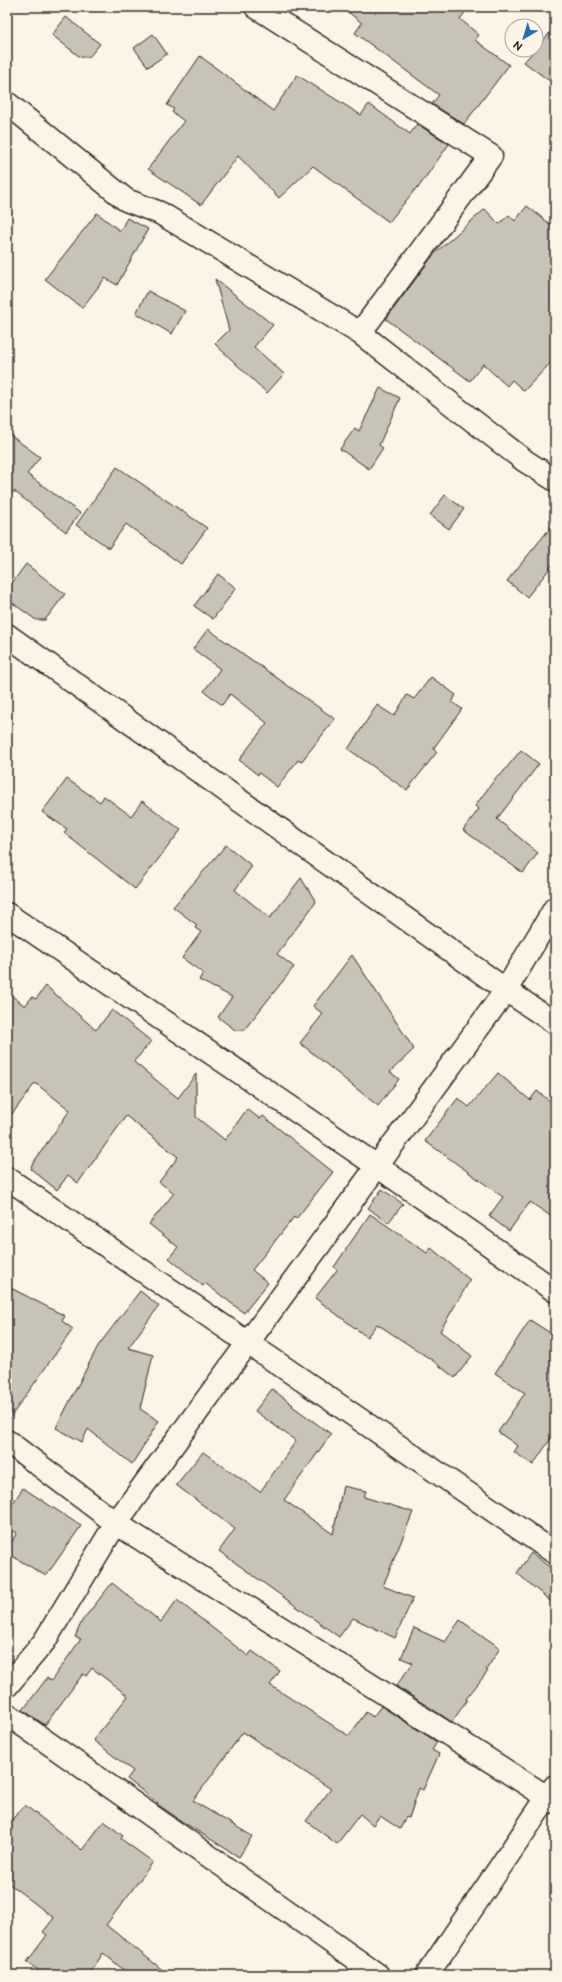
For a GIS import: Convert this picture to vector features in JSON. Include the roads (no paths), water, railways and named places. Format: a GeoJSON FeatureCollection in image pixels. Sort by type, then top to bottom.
{"type":"FeatureCollection","features":[{"type":"Feature","properties":{"kind":"street"},"geometry":{"type":"LineString","coordinates":[[256,7],[491,156],[360,333]]}},
{"type":"Feature","properties":{"kind":"street"},"geometry":{"type":"LineString","coordinates":[[7,103],[126,200],[160,213],[360,333],[524,461],[555,480]]}},
{"type":"Feature","properties":{"kind":"street"},"geometry":{"type":"LineString","coordinates":[[7,635],[506,990],[555,1023]]}},
{"type":"Feature","properties":{"kind":"street"},"geometry":{"type":"LineString","coordinates":[[7,1686],[44,1642],[116,1523],[506,990],[555,908]]}},
{"type":"Feature","properties":{"kind":"street"},"geometry":{"type":"LineString","coordinates":[[7,914],[377,1166],[555,1291]]}},
{"type":"Feature","properties":{"kind":"street"},"geometry":{"type":"LineString","coordinates":[[7,1178],[555,1553]]}},
{"type":"Feature","properties":{"kind":"street"},"geometry":{"type":"LineString","coordinates":[[7,1441],[116,1524],[553,1795],[427,1975]]}},
{"type":"Feature","properties":{"kind":"street"},"geometry":{"type":"LineString","coordinates":[[7,1714],[378,1975]]}}]}
